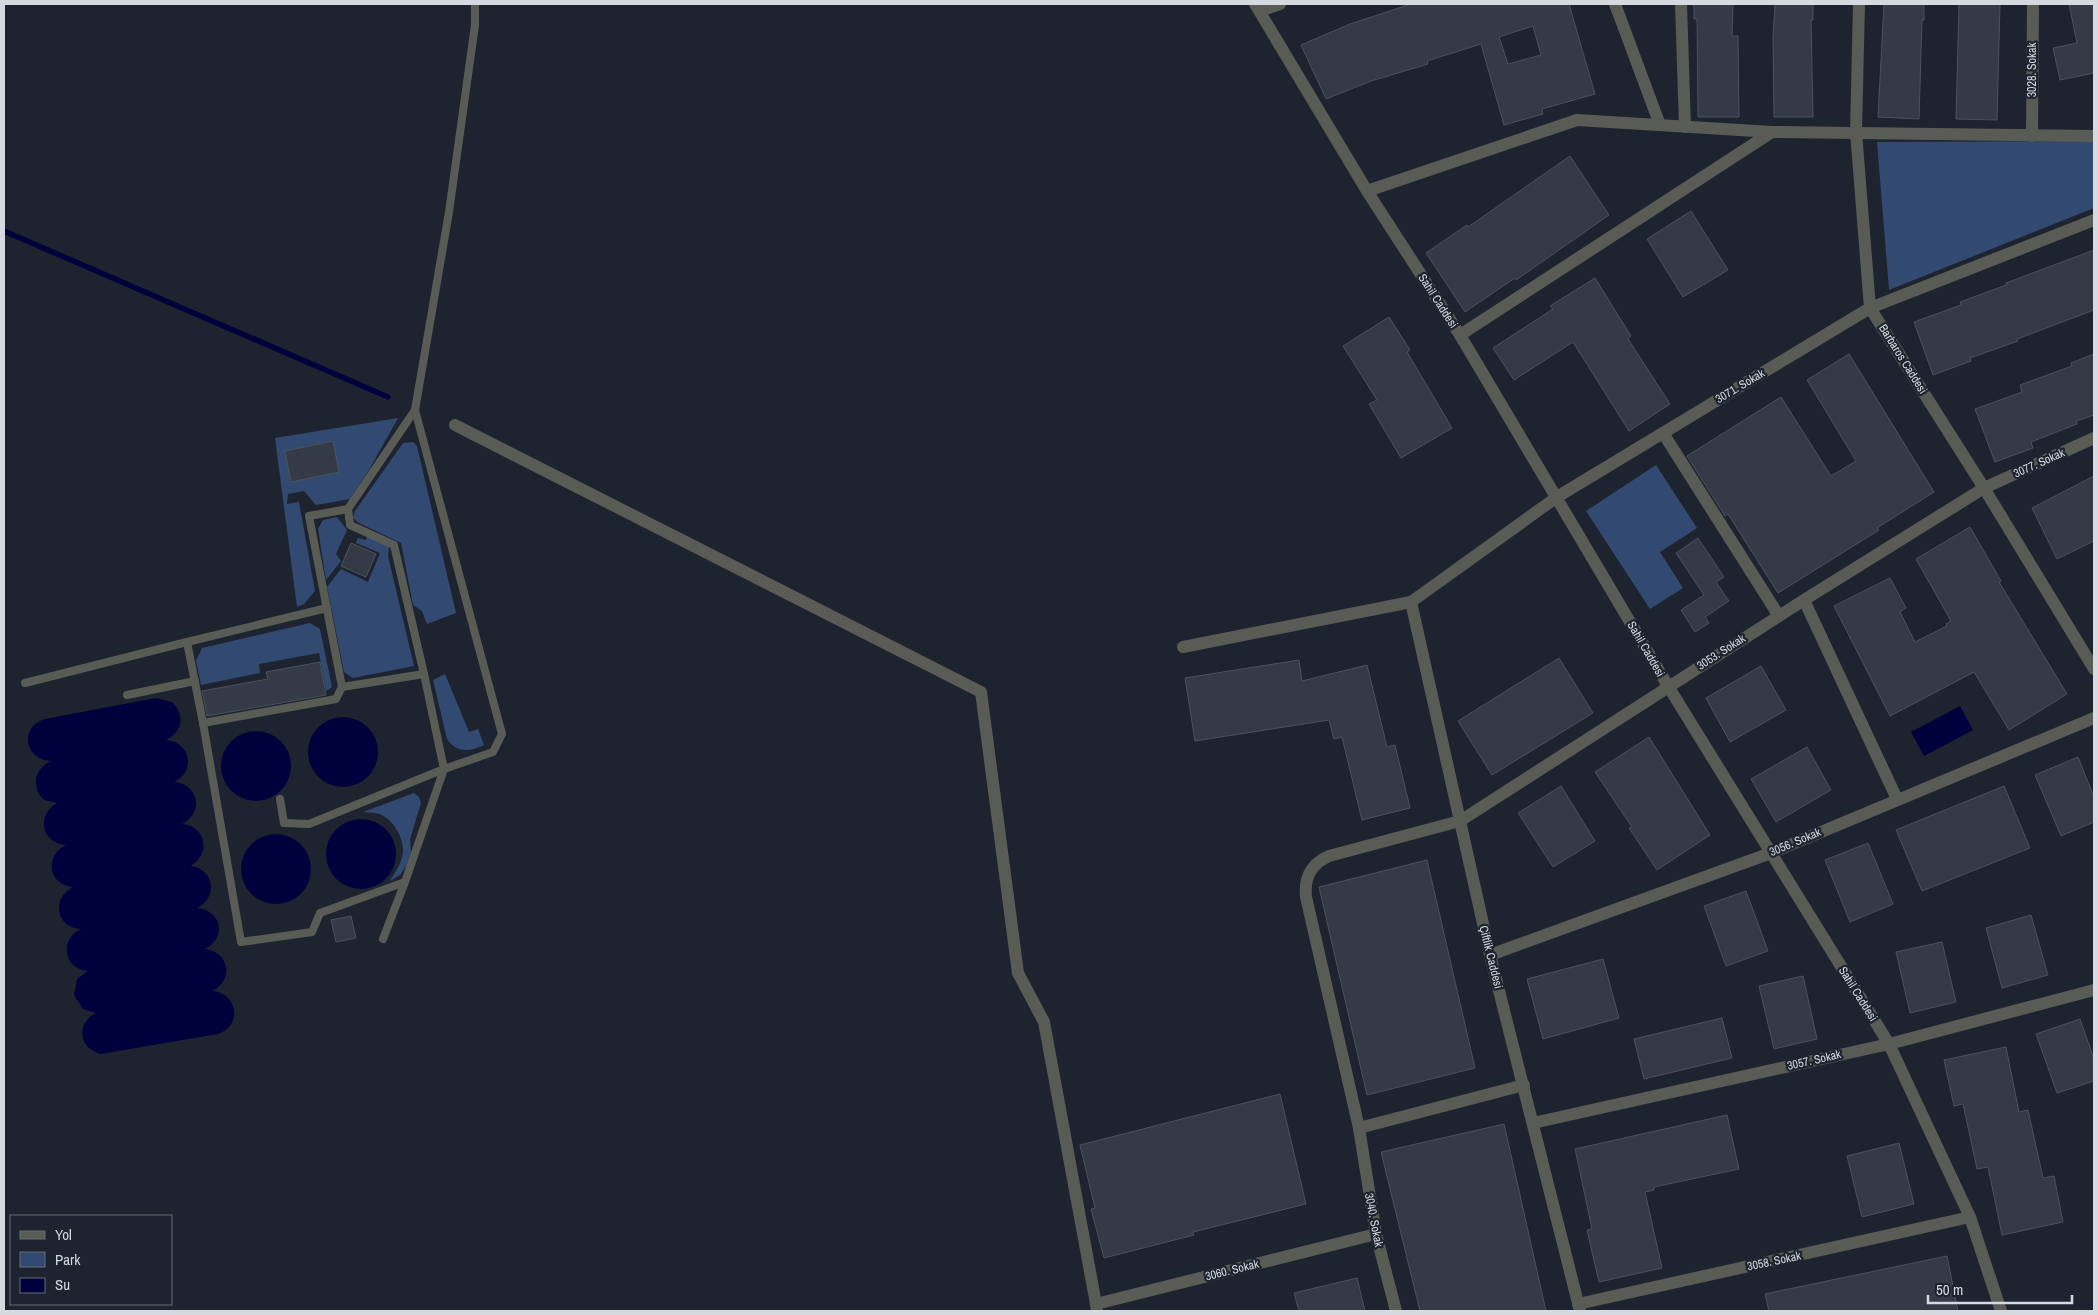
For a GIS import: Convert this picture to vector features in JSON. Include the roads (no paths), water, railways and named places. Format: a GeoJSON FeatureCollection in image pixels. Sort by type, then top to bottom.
{"type":"FeatureCollection","features":[{"type":"Feature","properties":{"kind":"street"},"geometry":{"type":"LineString","coordinates":[[1258,7],[1280,4]]}},
{"type":"Feature","properties":{"kind":"street"},"geometry":{"type":"LineString","coordinates":[[1615,4],[1660,125]]}},
{"type":"Feature","properties":{"kind":"street"},"geometry":{"type":"LineString","coordinates":[[1681,4],[1685,127]]}},
{"type":"Feature","properties":{"kind":"street","name":"Barbaros Caddesi"},"geometry":{"type":"LineString","coordinates":[[1859,4],[1856,132],[1870,308],[1984,488],[2094,669]]}},
{"type":"Feature","properties":{"kind":"street","name":"3028. Sokak"},"geometry":{"type":"LineString","coordinates":[[2032,136],[2033,4]]}},
{"type":"Feature","properties":{"kind":"street","name":"Sahil Caddesi"},"geometry":{"type":"LineString","coordinates":[[1258,7],[1367,191],[1460,335],[1668,686],[1889,1044],[1970,1217],[2001,1311]]}},
{"type":"Feature","properties":{"kind":"street"},"geometry":{"type":"LineString","coordinates":[[1367,191],[1577,120],[1772,132],[2094,136]]}},
{"type":"Feature","properties":{"kind":"street"},"geometry":{"type":"LineString","coordinates":[[1460,335],[1772,132]]}},
{"type":"Feature","properties":{"kind":"street","name":"3071. Sokak"},"geometry":{"type":"LineString","coordinates":[[1411,602],[1557,497],[1870,308],[2094,220]]}},
{"type":"Feature","properties":{"kind":"street"},"geometry":{"type":"LineString","coordinates":[[455,425],[981,692],[1018,973],[1044,1022],[1096,1308]]}},
{"type":"Feature","properties":{"kind":"street"},"geometry":{"type":"LineString","coordinates":[[1663,433],[1778,616]]}},
{"type":"Feature","properties":{"kind":"street","name":"3077. Sokak"},"geometry":{"type":"LineString","coordinates":[[1984,488],[2094,438]]}},
{"type":"Feature","properties":{"kind":"street","name":"3053. Sokak"},"geometry":{"type":"LineString","coordinates":[[1460,821],[1778,616],[1984,488]]}},
{"type":"Feature","properties":{"kind":"street"},"geometry":{"type":"LineString","coordinates":[[1804,600],[1897,799]]}},
{"type":"Feature","properties":{"kind":"street"},"geometry":{"type":"LineString","coordinates":[[1183,646],[1411,602]]}},
{"type":"Feature","properties":{"kind":"street","name":"Çiftlik Caddesi"},"geometry":{"type":"LineString","coordinates":[[1411,602],[1490,955],[1579,1308]]}},
{"type":"Feature","properties":{"kind":"street","name":"3056. Sokak"},"geometry":{"type":"LineString","coordinates":[[1490,955],[1771,853],[2094,718]]}},
{"type":"Feature","properties":{"kind":"street","name":"3040. Sokak"},"geometry":{"type":"LineString","coordinates":[[1396,1311],[1376,1234],[1359,1128],[1306,897],[1306,882],[1308,874],[1314,866],[1329,856],[1460,821]]}},
{"type":"Feature","properties":{"kind":"street","name":"3057. Sokak"},"geometry":{"type":"LineString","coordinates":[[1533,1123],[1889,1044],[2094,990]]}},
{"type":"Feature","properties":{"kind":"street"},"geometry":{"type":"LineString","coordinates":[[1359,1128],[1524,1085]]}},
{"type":"Feature","properties":{"kind":"street","name":"3058. Sokak"},"geometry":{"type":"LineString","coordinates":[[1579,1308],[1970,1217]]}},
{"type":"Feature","properties":{"kind":"street","name":"3060. Sokak"},"geometry":{"type":"LineString","coordinates":[[1096,1308],[1376,1234]]}},
{"type":"Feature","properties":{"kind":"lane"},"geometry":{"type":"LineString","coordinates":[[383,939],[444,769],[394,545],[350,525],[348,509],[415,410],[449,212],[475,25],[475,4]]}},
{"type":"Feature","properties":{"kind":"lane"},"geometry":{"type":"LineString","coordinates":[[280,799],[284,823],[309,824],[444,769],[493,752],[502,734],[415,410]]}},
{"type":"Feature","properties":{"kind":"lane"},"geometry":{"type":"LineString","coordinates":[[203,723],[336,699],[342,687],[309,516],[348,509]]}},
{"type":"Feature","properties":{"kind":"lane"},"geometry":{"type":"LineString","coordinates":[[25,683],[326,608]]}},
{"type":"Feature","properties":{"kind":"lane"},"geometry":{"type":"LineString","coordinates":[[187,642],[241,942],[312,932],[320,913],[405,882]]}},
{"type":"Feature","properties":{"kind":"lane"},"geometry":{"type":"LineString","coordinates":[[342,687],[424,674]]}},
{"type":"Feature","properties":{"kind":"lane"},"geometry":{"type":"LineString","coordinates":[[127,695],[195,681]]}},
{"type":"Feature","properties":{"kind":"water"},"geometry":{"type":"Polygon","coordinates":[[[156,698],[172,702],[179,712],[179,728],[172,737],[166,740],[181,746],[188,758],[186,771],[174,782],[189,788],[196,800],[194,813],[182,824],[196,830],[201,835],[203,841],[201,855],[190,866],[198,868],[209,877],[211,890],[209,897],[197,908],[212,914],[219,925],[217,938],[205,949],[220,955],[224,961],[226,974],[224,981],[212,991],[227,997],[232,1003],[234,1017],[226,1030],[218,1034],[101,1054],[88,1047],[82,1035],[85,1023],[96,1013],[83,1009],[74,995],[77,979],[88,971],[73,965],[67,953],[69,940],[81,929],[66,924],[59,912],[61,898],[73,887],[58,881],[54,876],[52,863],[54,856],[66,845],[51,839],[44,828],[46,814],[57,803],[44,800],[37,790],[36,779],[38,773],[45,764],[51,761],[35,755],[30,749],[28,735],[37,723],[45,719],[156,698]]]}},
{"type":"Feature","properties":{"kind":"water"},"geometry":{"type":"Polygon","coordinates":[[[1960,706],[1973,730],[1924,756],[1911,732],[1960,706]]]}},
{"type":"Feature","properties":{"kind":"water"},"geometry":{"type":"Polygon","coordinates":[[[343,717],[356,720],[368,727],[375,739],[378,752],[375,765],[368,777],[356,784],[343,787],[330,784],[318,777],[311,765],[308,752],[311,739],[318,727],[330,720],[343,717]]]}},
{"type":"Feature","properties":{"kind":"water"},"geometry":{"type":"Polygon","coordinates":[[[256,731],[269,734],[281,741],[288,753],[291,766],[288,779],[281,791],[269,798],[256,801],[243,798],[231,791],[224,779],[221,766],[224,753],[231,741],[243,734],[256,731]]]}},
{"type":"Feature","properties":{"kind":"water"},"geometry":{"type":"Polygon","coordinates":[[[361,819],[374,822],[386,829],[393,841],[396,854],[393,867],[386,879],[374,886],[361,889],[348,886],[336,879],[329,867],[326,854],[329,841],[336,829],[348,822],[361,819]]]}},
{"type":"Feature","properties":{"kind":"water"},"geometry":{"type":"Polygon","coordinates":[[[276,834],[289,837],[301,844],[308,856],[311,869],[308,882],[301,894],[289,901],[276,904],[263,901],[251,894],[244,882],[241,869],[244,856],[251,844],[263,837],[276,834]]]}},
{"type":"Feature","properties":{"kind":"waterway"},"geometry":{"type":"LineString","coordinates":[[4,231],[388,397]]}}]}
